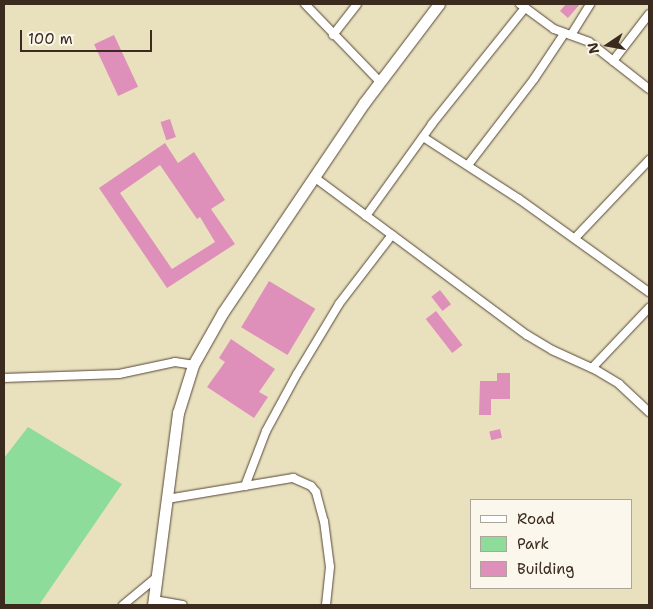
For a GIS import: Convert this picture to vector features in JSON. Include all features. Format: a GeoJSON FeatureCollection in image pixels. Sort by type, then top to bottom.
{"type":"FeatureCollection","features":[{"type":"Feature","properties":{"kind":"main road"},"geometry":{"type":"LineString","coordinates":[[153,603],[178,414],[193,365],[223,312],[314,177],[379,82],[439,4]]}},
{"type":"Feature","properties":{"kind":"street"},"geometry":{"type":"LineString","coordinates":[[305,4],[379,82]]}},
{"type":"Feature","properties":{"kind":"street"},"geometry":{"type":"LineString","coordinates":[[333,35],[357,4]]}},
{"type":"Feature","properties":{"kind":"street"},"geometry":{"type":"LineString","coordinates":[[468,165],[590,4]]}},
{"type":"Feature","properties":{"kind":"street"},"geometry":{"type":"LineString","coordinates":[[366,216],[473,70],[523,6],[568,35],[588,42],[649,89]]}},
{"type":"Feature","properties":{"kind":"street"},"geometry":{"type":"LineString","coordinates":[[612,61],[649,14]]}},
{"type":"Feature","properties":{"kind":"street"},"geometry":{"type":"LineString","coordinates":[[423,137],[468,165],[575,238],[649,292]]}},
{"type":"Feature","properties":{"kind":"street"},"geometry":{"type":"LineString","coordinates":[[575,238],[649,160]]}},
{"type":"Feature","properties":{"kind":"street"},"geometry":{"type":"LineString","coordinates":[[314,177],[527,335],[619,384],[649,412]]}},
{"type":"Feature","properties":{"kind":"street"},"geometry":{"type":"LineString","coordinates":[[244,486],[266,431],[296,374],[339,304],[392,235]]}},
{"type":"Feature","properties":{"kind":"street"},"geometry":{"type":"LineString","coordinates":[[592,368],[649,308]]}},
{"type":"Feature","properties":{"kind":"street"},"geometry":{"type":"LineString","coordinates":[[4,378],[119,374],[175,362],[193,365]]}},
{"type":"Feature","properties":{"kind":"street"},"geometry":{"type":"LineString","coordinates":[[167,499],[293,478],[306,483],[316,492],[324,522],[330,567],[326,605]]}},
{"type":"Feature","properties":{"kind":"street"},"geometry":{"type":"LineString","coordinates":[[123,605],[158,576]]}},
{"type":"Feature","properties":{"kind":"street"},"geometry":{"type":"LineString","coordinates":[[153,603],[183,605]]}},
{"type":"Feature","properties":{"kind":"green space"},"geometry":{"type":"Polygon","coordinates":[[[28,427],[122,484],[39,605],[4,605],[4,458],[28,427]]]}},
{"type":"Feature","properties":{"kind":"building"},"geometry":{"type":"Polygon","coordinates":[[[566,4],[580,4],[568,18],[560,11],[566,4]]]}},
{"type":"Feature","properties":{"kind":"building"},"geometry":{"type":"Polygon","coordinates":[[[114,35],[138,87],[118,96],[94,44],[114,35]]]}},
{"type":"Feature","properties":{"kind":"building"},"geometry":{"type":"Polygon","coordinates":[[[170,119],[176,137],[166,140],[160,122],[170,119]]]}},
{"type":"Feature","properties":{"kind":"building"},"geometry":{"type":"Polygon","coordinates":[[[165,143],[178,163],[194,152],[225,200],[211,209],[235,244],[167,288],[99,188],[165,143]],[[160,165],[120,193],[172,269],[215,242],[200,217],[197,219],[160,165]]]}},
{"type":"Feature","properties":{"kind":"building"},"geometry":{"type":"Polygon","coordinates":[[[269,281],[315,309],[287,355],[241,327],[269,281]]]}},
{"type":"Feature","properties":{"kind":"building"},"geometry":{"type":"Polygon","coordinates":[[[440,290],[451,304],[442,311],[431,297],[440,290]]]}},
{"type":"Feature","properties":{"kind":"building"},"geometry":{"type":"Polygon","coordinates":[[[436,311],[462,345],[452,353],[426,319],[436,311]]]}},
{"type":"Feature","properties":{"kind":"building"},"geometry":{"type":"Polygon","coordinates":[[[231,339],[275,369],[259,392],[268,397],[254,418],[207,387],[225,362],[219,358],[231,339]]]}},
{"type":"Feature","properties":{"kind":"building"},"geometry":{"type":"Polygon","coordinates":[[[497,373],[510,373],[510,399],[491,399],[491,415],[479,415],[480,381],[497,381],[497,373]]]}},
{"type":"Feature","properties":{"kind":"building"},"geometry":{"type":"Polygon","coordinates":[[[500,429],[502,438],[491,440],[489,431],[500,429]]]}}]}
